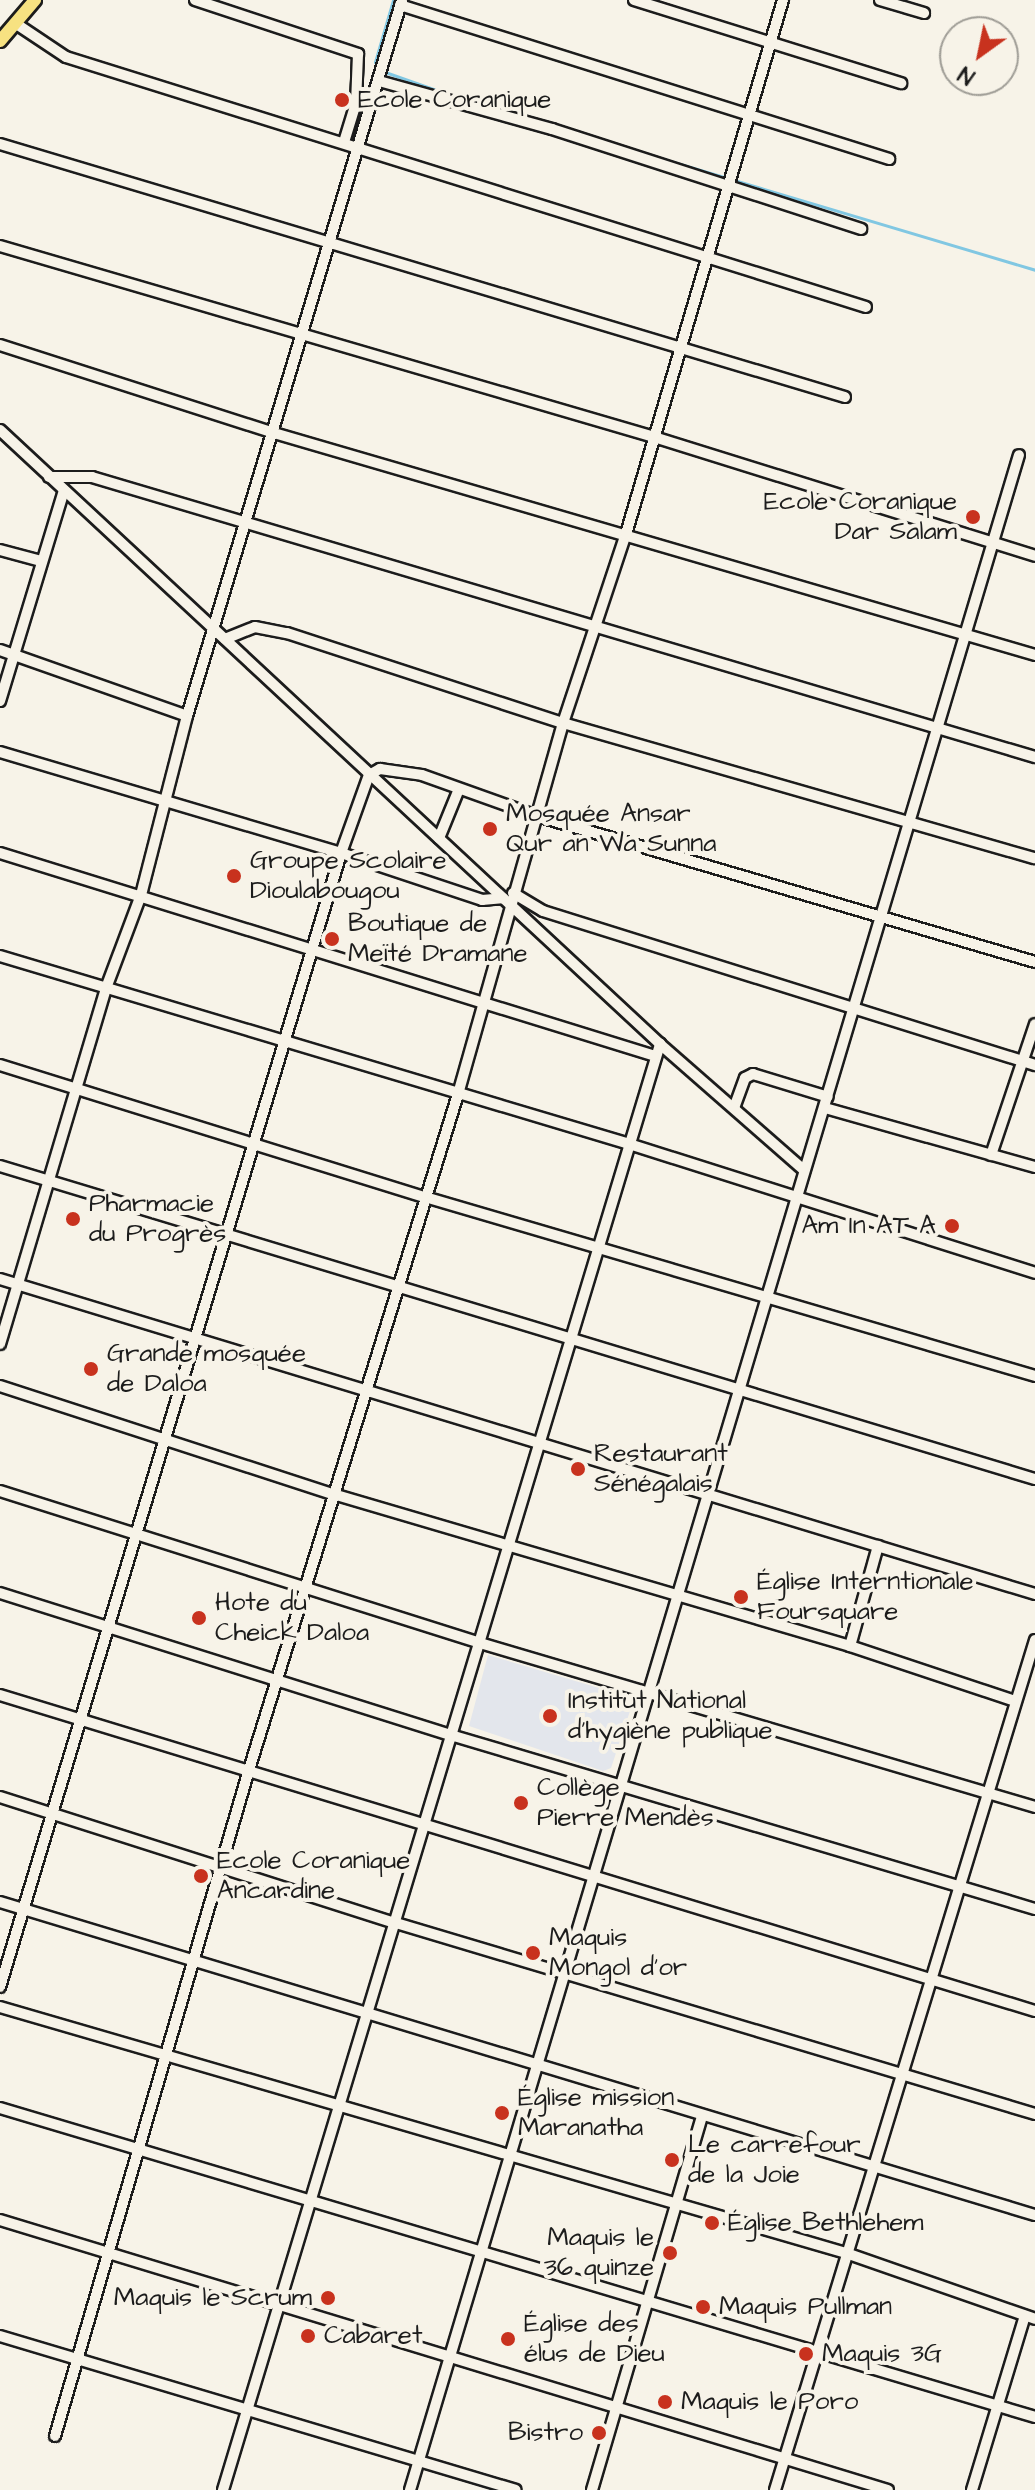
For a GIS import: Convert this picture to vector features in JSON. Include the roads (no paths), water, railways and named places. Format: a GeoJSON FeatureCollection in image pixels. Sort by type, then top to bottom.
{"type":"FeatureCollection","features":[{"type":"Feature","properties":{"kind":"main road"},"geometry":{"type":"LineString","coordinates":[[0,41],[35,0]]}},
{"type":"Feature","properties":{"kind":"street"},"geometry":{"type":"LineString","coordinates":[[195,0],[358,54],[356,103],[344,142]]}},
{"type":"Feature","properties":{"kind":"street"},"geometry":{"type":"LineString","coordinates":[[634,0],[770,46],[901,83]]}},
{"type":"Feature","properties":{"kind":"street"},"geometry":{"type":"LineString","coordinates":[[55,2436],[137,2147],[168,2057],[248,1773],[307,1588],[396,1285],[458,1094],[509,898],[626,534],[783,0]]}},
{"type":"Feature","properties":{"kind":"street"},"geometry":{"type":"LineString","coordinates":[[880,0],[924,13]]}},
{"type":"Feature","properties":{"kind":"street"},"geometry":{"type":"LineString","coordinates":[[0,1344],[106,988],[141,895],[187,716],[303,339],[327,244],[401,2],[889,159]]}},
{"type":"Feature","properties":{"kind":"street"},"geometry":{"type":"LineString","coordinates":[[15,23],[66,57],[710,254],[866,307]]}},
{"type":"Feature","properties":{"kind":"street"},"geometry":{"type":"LineString","coordinates":[[379,78],[728,184],[861,229]]}},
{"type":"Feature","properties":{"kind":"street"},"geometry":{"type":"LineString","coordinates":[[0,144],[327,244],[509,293],[679,349],[845,397]]}},
{"type":"Feature","properties":{"kind":"street"},"geometry":{"type":"LineString","coordinates":[[0,246],[303,339],[654,437],[1035,556]]}},
{"type":"Feature","properties":{"kind":"street"},"geometry":{"type":"LineString","coordinates":[[0,345],[274,433],[1035,655]]}},
{"type":"Feature","properties":{"kind":"street"},"geometry":{"type":"LineString","coordinates":[[0,430],[369,775],[509,898],[660,1044],[803,1169]]}},
{"type":"Feature","properties":{"kind":"street"},"geometry":{"type":"LineString","coordinates":[[410,2490],[533,2067],[803,1169],[912,823],[1019,455]]}},
{"type":"Feature","properties":{"kind":"street"},"geometry":{"type":"LineString","coordinates":[[49,477],[77,474],[247,522],[1035,757]]}},
{"type":"Feature","properties":{"kind":"street"},"geometry":{"type":"LineString","coordinates":[[0,701],[64,491]]}},
{"type":"Feature","properties":{"kind":"street"},"geometry":{"type":"LineString","coordinates":[[0,550],[41,561]]}},
{"type":"Feature","properties":{"kind":"street"},"geometry":{"type":"LineString","coordinates":[[225,639],[255,627],[287,633],[563,723],[1035,858]]}},
{"type":"Feature","properties":{"kind":"street"},"geometry":{"type":"LineString","coordinates":[[0,650],[187,716]]}},
{"type":"Feature","properties":{"kind":"street"},"geometry":{"type":"LineString","coordinates":[[0,752],[165,804],[341,853],[482,900],[509,898],[854,1011],[1035,1065]]}},
{"type":"Feature","properties":{"kind":"street"},"geometry":{"type":"LineString","coordinates":[[369,775],[393,769],[537,816],[1035,962]]}},
{"type":"Feature","properties":{"kind":"street"},"geometry":{"type":"LineString","coordinates":[[0,1987],[164,1438],[287,1042],[341,853],[369,775]]}},
{"type":"Feature","properties":{"kind":"street"},"geometry":{"type":"LineString","coordinates":[[439,838],[459,789]]}},
{"type":"Feature","properties":{"kind":"street"},"geometry":{"type":"LineString","coordinates":[[0,853],[314,946],[655,1056]]}},
{"type":"Feature","properties":{"kind":"street"},"geometry":{"type":"LineString","coordinates":[[0,956],[626,1143],[1035,1273]]}},
{"type":"Feature","properties":{"kind":"street"},"geometry":{"type":"LineString","coordinates":[[991,1155],[1035,1024]]}},
{"type":"Feature","properties":{"kind":"street"},"geometry":{"type":"LineString","coordinates":[[223,2490],[454,1736],[626,1143],[660,1044]]}},
{"type":"Feature","properties":{"kind":"street"},"geometry":{"type":"LineString","coordinates":[[0,1065],[425,1197],[1035,1376]]}},
{"type":"Feature","properties":{"kind":"street"},"geometry":{"type":"LineString","coordinates":[[734,1108],[745,1078],[753,1074],[826,1103],[1035,1167]]}},
{"type":"Feature","properties":{"kind":"street"},"geometry":{"type":"LineString","coordinates":[[0,1166],[1035,1479]]}},
{"type":"Feature","properties":{"kind":"street"},"geometry":{"type":"LineString","coordinates":[[0,1279],[1035,1594]]}},
{"type":"Feature","properties":{"kind":"street"},"geometry":{"type":"LineString","coordinates":[[0,1386],[333,1494],[850,1646],[1015,1701]]}},
{"type":"Feature","properties":{"kind":"street"},"geometry":{"type":"LineString","coordinates":[[0,1491],[137,1531],[307,1588],[647,1694],[1035,1807]]}},
{"type":"Feature","properties":{"kind":"street"},"geometry":{"type":"LineString","coordinates":[[850,1646],[878,1546]]}},
{"type":"Feature","properties":{"kind":"street"},"geometry":{"type":"LineString","coordinates":[[0,1593],[454,1736],[1035,1909]]}},
{"type":"Feature","properties":{"kind":"street"},"geometry":{"type":"LineString","coordinates":[[775,2490],[957,1886],[1035,1640]]}},
{"type":"Feature","properties":{"kind":"street"},"geometry":{"type":"LineString","coordinates":[[0,1695],[424,1827],[1035,2011]]}},
{"type":"Feature","properties":{"kind":"street"},"geometry":{"type":"LineString","coordinates":[[0,1797],[396,1923],[1035,2114]]}},
{"type":"Feature","properties":{"kind":"street"},"geometry":{"type":"LineString","coordinates":[[0,1902],[533,2067],[1035,2215]]}},
{"type":"Feature","properties":{"kind":"street"},"geometry":{"type":"LineString","coordinates":[[0,2007],[508,2158],[846,2253],[1030,2318],[996,2406],[972,2490]]}},
{"type":"Feature","properties":{"kind":"street"},"geometry":{"type":"LineString","coordinates":[[0,2108],[1035,2417]]}},
{"type":"Feature","properties":{"kind":"street"},"geometry":{"type":"LineString","coordinates":[[592,2490],[702,2117]]}},
{"type":"Feature","properties":{"kind":"street"},"geometry":{"type":"LineString","coordinates":[[0,2220],[278,2308],[888,2490]]}},
{"type":"Feature","properties":{"kind":"street"},"geometry":{"type":"LineString","coordinates":[[0,2336],[516,2490]]}},
{"type":"Feature","properties":{"kind":"waterway"},"geometry":{"type":"LineString","coordinates":[[380,67],[375,62],[393,0]]}},
{"type":"Feature","properties":{"kind":"waterway"},"geometry":{"type":"LineString","coordinates":[[385,72],[453,96]]}},
{"type":"Feature","properties":{"kind":"waterway"},"geometry":{"type":"LineString","coordinates":[[613,144],[1035,270]]}},
{"type":"Feature","properties":{"kind":"place","name":"Ecole Coranique"},"geometry":{"type":"Point","coordinates":[342,100]}},
{"type":"Feature","properties":{"kind":"place","name":"Ecole Coranique Dar Salam"},"geometry":{"type":"Point","coordinates":[973,517]}},
{"type":"Feature","properties":{"kind":"place","name":"Mosquée Ansar Qur an Wa Sunna"},"geometry":{"type":"Point","coordinates":[490,829]}},
{"type":"Feature","properties":{"kind":"place","name":"Groupe Scolaire Dioulabougou"},"geometry":{"type":"Point","coordinates":[234,876]}},
{"type":"Feature","properties":{"kind":"place","name":"Boutique de Meïté Dramane"},"geometry":{"type":"Point","coordinates":[332,939]}},
{"type":"Feature","properties":{"kind":"place","name":"Pharmacie du Progrès"},"geometry":{"type":"Point","coordinates":[73,1219]}},
{"type":"Feature","properties":{"kind":"place","name":"Am In AT A"},"geometry":{"type":"Point","coordinates":[952,1226]}},
{"type":"Feature","properties":{"kind":"place","name":"Grande mosquée de Daloa"},"geometry":{"type":"Point","coordinates":[91,1369]}},
{"type":"Feature","properties":{"kind":"place","name":"Restaurant Sénégalais"},"geometry":{"type":"Point","coordinates":[578,1469]}},
{"type":"Feature","properties":{"kind":"place","name":"Église Interntionale Foursquare"},"geometry":{"type":"Point","coordinates":[741,1597]}},
{"type":"Feature","properties":{"kind":"place","name":"Hote du Cheick Daloa"},"geometry":{"type":"Point","coordinates":[199,1618]}},
{"type":"Feature","properties":{"kind":"place","name":"Institut National d'hygiène publique"},"geometry":{"type":"Point","coordinates":[550,1716]}},
{"type":"Feature","properties":{"kind":"place","name":"Collège Pierre Mendès"},"geometry":{"type":"Point","coordinates":[521,1803]}},
{"type":"Feature","properties":{"kind":"place","name":"Ecole Coranique Ancardine"},"geometry":{"type":"Point","coordinates":[201,1876]}},
{"type":"Feature","properties":{"kind":"place","name":"Maquis Mongol d'or"},"geometry":{"type":"Point","coordinates":[533,1953]}},
{"type":"Feature","properties":{"kind":"place","name":"Église mission Maranatha"},"geometry":{"type":"Point","coordinates":[502,2113]}},
{"type":"Feature","properties":{"kind":"place","name":"Le carrefour de la Joie"},"geometry":{"type":"Point","coordinates":[672,2160]}},
{"type":"Feature","properties":{"kind":"place","name":"Église Bethlehem"},"geometry":{"type":"Point","coordinates":[712,2223]}},
{"type":"Feature","properties":{"kind":"place","name":"Maquis le 36 quinze"},"geometry":{"type":"Point","coordinates":[670,2253]}},
{"type":"Feature","properties":{"kind":"place","name":"Maquis le Scrum"},"geometry":{"type":"Point","coordinates":[328,2298]}},
{"type":"Feature","properties":{"kind":"place","name":"Maquis Pullman"},"geometry":{"type":"Point","coordinates":[703,2307]}},
{"type":"Feature","properties":{"kind":"place","name":"Cabaret"},"geometry":{"type":"Point","coordinates":[308,2336]}},
{"type":"Feature","properties":{"kind":"place","name":"Église des élus de Dieu"},"geometry":{"type":"Point","coordinates":[508,2339]}},
{"type":"Feature","properties":{"kind":"place","name":"Maquis 3G"},"geometry":{"type":"Point","coordinates":[806,2354]}},
{"type":"Feature","properties":{"kind":"place","name":"Maquis le Poro"},"geometry":{"type":"Point","coordinates":[665,2402]}},
{"type":"Feature","properties":{"kind":"place","name":"Bistro"},"geometry":{"type":"Point","coordinates":[599,2433]}}]}
